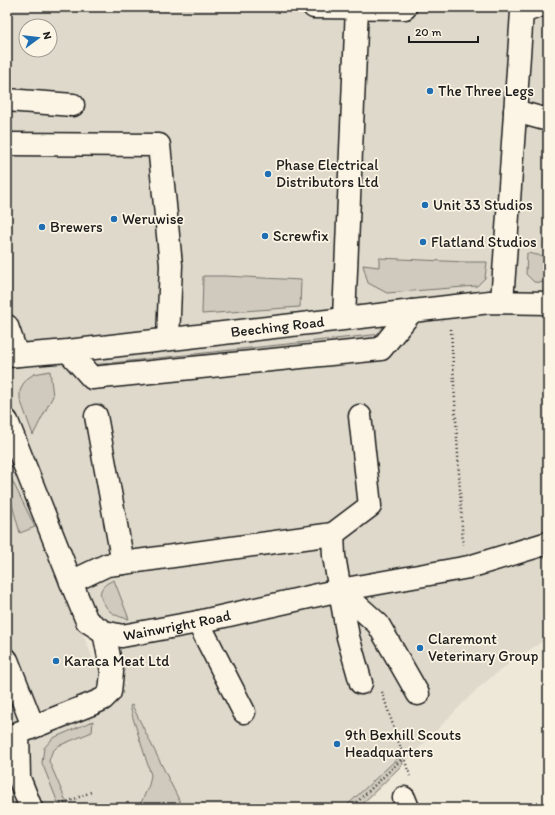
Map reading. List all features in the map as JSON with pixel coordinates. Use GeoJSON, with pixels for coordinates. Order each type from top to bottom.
{"type":"FeatureCollection","features":[{"type":"Feature","properties":{"kind":"street"},"geometry":{"type":"LineString","coordinates":[[314,7],[405,8]]}},
{"type":"Feature","properties":{"kind":"street"},"geometry":{"type":"LineString","coordinates":[[344,318],[357,7]]}},
{"type":"Feature","properties":{"kind":"street"},"geometry":{"type":"LineString","coordinates":[[502,302],[522,12],[537,7]]}},
{"type":"Feature","properties":{"kind":"street"},"geometry":{"type":"LineString","coordinates":[[542,7],[548,10]]}},
{"type":"Feature","properties":{"kind":"street"},"geometry":{"type":"LineString","coordinates":[[7,100],[73,105]]}},
{"type":"Feature","properties":{"kind":"street"},"geometry":{"type":"LineString","coordinates":[[515,111],[548,120]]}},
{"type":"Feature","properties":{"kind":"street"},"geometry":{"type":"LineString","coordinates":[[7,144],[159,145],[171,265],[168,339]]}},
{"type":"Feature","properties":{"kind":"street","name":"Beeching Road"},"geometry":{"type":"LineString","coordinates":[[12,356],[68,351],[490,302],[548,303]]}},
{"type":"Feature","properties":{"kind":"street"},"geometry":{"type":"LineString","coordinates":[[68,351],[92,378],[382,349],[412,311]]}},
{"type":"Feature","properties":{"kind":"street"},"geometry":{"type":"LineString","coordinates":[[7,326],[12,356]]}},
{"type":"Feature","properties":{"kind":"street"},"geometry":{"type":"LineString","coordinates":[[96,416],[123,563]]}},
{"type":"Feature","properties":{"kind":"street"},"geometry":{"type":"LineString","coordinates":[[71,582],[107,565],[333,534],[370,506],[360,416]]}},
{"type":"Feature","properties":{"kind":"street","name":"Wainwright Road"},"geometry":{"type":"LineString","coordinates":[[8,428],[87,621],[104,632],[122,636],[198,622],[340,590],[466,568],[548,543]]}},
{"type":"Feature","properties":{"kind":"street"},"geometry":{"type":"LineString","coordinates":[[333,534],[334,556],[348,637],[371,686]]}},
{"type":"Feature","properties":{"kind":"street"},"geometry":{"type":"LineString","coordinates":[[340,590],[378,624],[418,694]]}},
{"type":"Feature","properties":{"kind":"street"},"geometry":{"type":"LineString","coordinates":[[198,622],[244,712]]}},
{"type":"Feature","properties":{"kind":"street"},"geometry":{"type":"LineString","coordinates":[[31,808],[19,778],[18,733],[103,699],[110,692],[112,672],[104,632]]}},
{"type":"Feature","properties":{"kind":"street"},"geometry":{"type":"LineString","coordinates":[[7,660],[33,726]]}},
{"type":"Feature","properties":{"kind":"path"},"geometry":{"type":"LineString","coordinates":[[450,306],[466,568]]}},
{"type":"Feature","properties":{"kind":"path"},"geometry":{"type":"LineString","coordinates":[[371,686],[404,757],[412,784],[406,803]]}},
{"type":"Feature","properties":{"kind":"path"},"geometry":{"type":"LineString","coordinates":[[351,808],[404,757]]}},
{"type":"Feature","properties":{"kind":"path"},"geometry":{"type":"LineString","coordinates":[[58,806],[91,792]]}},
{"type":"Feature","properties":{"kind":"shaded area"},"geometry":{"type":"Polygon","coordinates":[[[7,7],[548,7],[548,638],[518,657],[477,689],[378,790],[360,806],[362,808],[7,808],[7,449],[98,671],[126,687],[11,406],[7,383],[7,7]]]}},
{"type":"Feature","properties":{"kind":"shaded area"},"geometry":{"type":"Polygon","coordinates":[[[527,253],[548,257],[548,283],[534,282],[526,274],[527,253]]]}},
{"type":"Feature","properties":{"kind":"shaded area"},"geometry":{"type":"Polygon","coordinates":[[[379,258],[487,262],[485,278],[477,286],[387,293],[368,283],[363,265],[379,267],[379,258]]]}},
{"type":"Feature","properties":{"kind":"shaded area"},"geometry":{"type":"Polygon","coordinates":[[[203,276],[301,280],[300,307],[202,314],[203,276]]]}},
{"type":"Feature","properties":{"kind":"shaded area"},"geometry":{"type":"Polygon","coordinates":[[[381,334],[374,340],[99,370],[92,365],[381,334]]]}},
{"type":"Feature","properties":{"kind":"shaded area"},"geometry":{"type":"Polygon","coordinates":[[[50,371],[53,396],[33,435],[20,399],[20,391],[23,384],[34,374],[50,371]]]}},
{"type":"Feature","properties":{"kind":"shaded area"},"geometry":{"type":"Polygon","coordinates":[[[7,470],[35,527],[20,533],[7,487],[7,470]]]}},
{"type":"Feature","properties":{"kind":"shaded area"},"geometry":{"type":"Polygon","coordinates":[[[114,580],[129,619],[120,617],[110,611],[102,601],[100,593],[101,590],[106,584],[114,580]]]}},
{"type":"Feature","properties":{"kind":"shaded area"},"geometry":{"type":"Polygon","coordinates":[[[132,705],[183,808],[140,808],[149,785],[151,775],[133,718],[130,706],[132,705]]]}},
{"type":"Feature","properties":{"kind":"shaded area"},"geometry":{"type":"Polygon","coordinates":[[[93,721],[92,732],[58,746],[52,752],[49,761],[69,808],[60,808],[42,763],[44,748],[53,738],[93,721]]]}},
{"type":"Feature","properties":{"kind":"shaded area"},"geometry":{"type":"Polygon","coordinates":[[[399,757],[403,764],[360,806],[362,808],[344,808],[399,757]]]}},
{"type":"Feature","properties":{"kind":"place","name":"The Three Legs"},"geometry":{"type":"Point","coordinates":[430,91]}},
{"type":"Feature","properties":{"kind":"place","name":"Phase Electrical Distributors Ltd"},"geometry":{"type":"Point","coordinates":[268,174]}},
{"type":"Feature","properties":{"kind":"place","name":"Unit 33 Studios"},"geometry":{"type":"Point","coordinates":[425,205]}},
{"type":"Feature","properties":{"kind":"place","name":"Weruwise"},"geometry":{"type":"Point","coordinates":[114,219]}},
{"type":"Feature","properties":{"kind":"place","name":"Brewers"},"geometry":{"type":"Point","coordinates":[42,227]}},
{"type":"Feature","properties":{"kind":"place","name":"Screwfix"},"geometry":{"type":"Point","coordinates":[265,236]}},
{"type":"Feature","properties":{"kind":"place","name":"Flatland Studios"},"geometry":{"type":"Point","coordinates":[423,242]}},
{"type":"Feature","properties":{"kind":"place","name":"Claremont Veterinary Group"},"geometry":{"type":"Point","coordinates":[420,648]}},
{"type":"Feature","properties":{"kind":"place","name":"Karaca Meat Ltd"},"geometry":{"type":"Point","coordinates":[56,661]}},
{"type":"Feature","properties":{"kind":"place","name":"9th Bexhill Scouts Headquarters"},"geometry":{"type":"Point","coordinates":[337,744]}}]}
